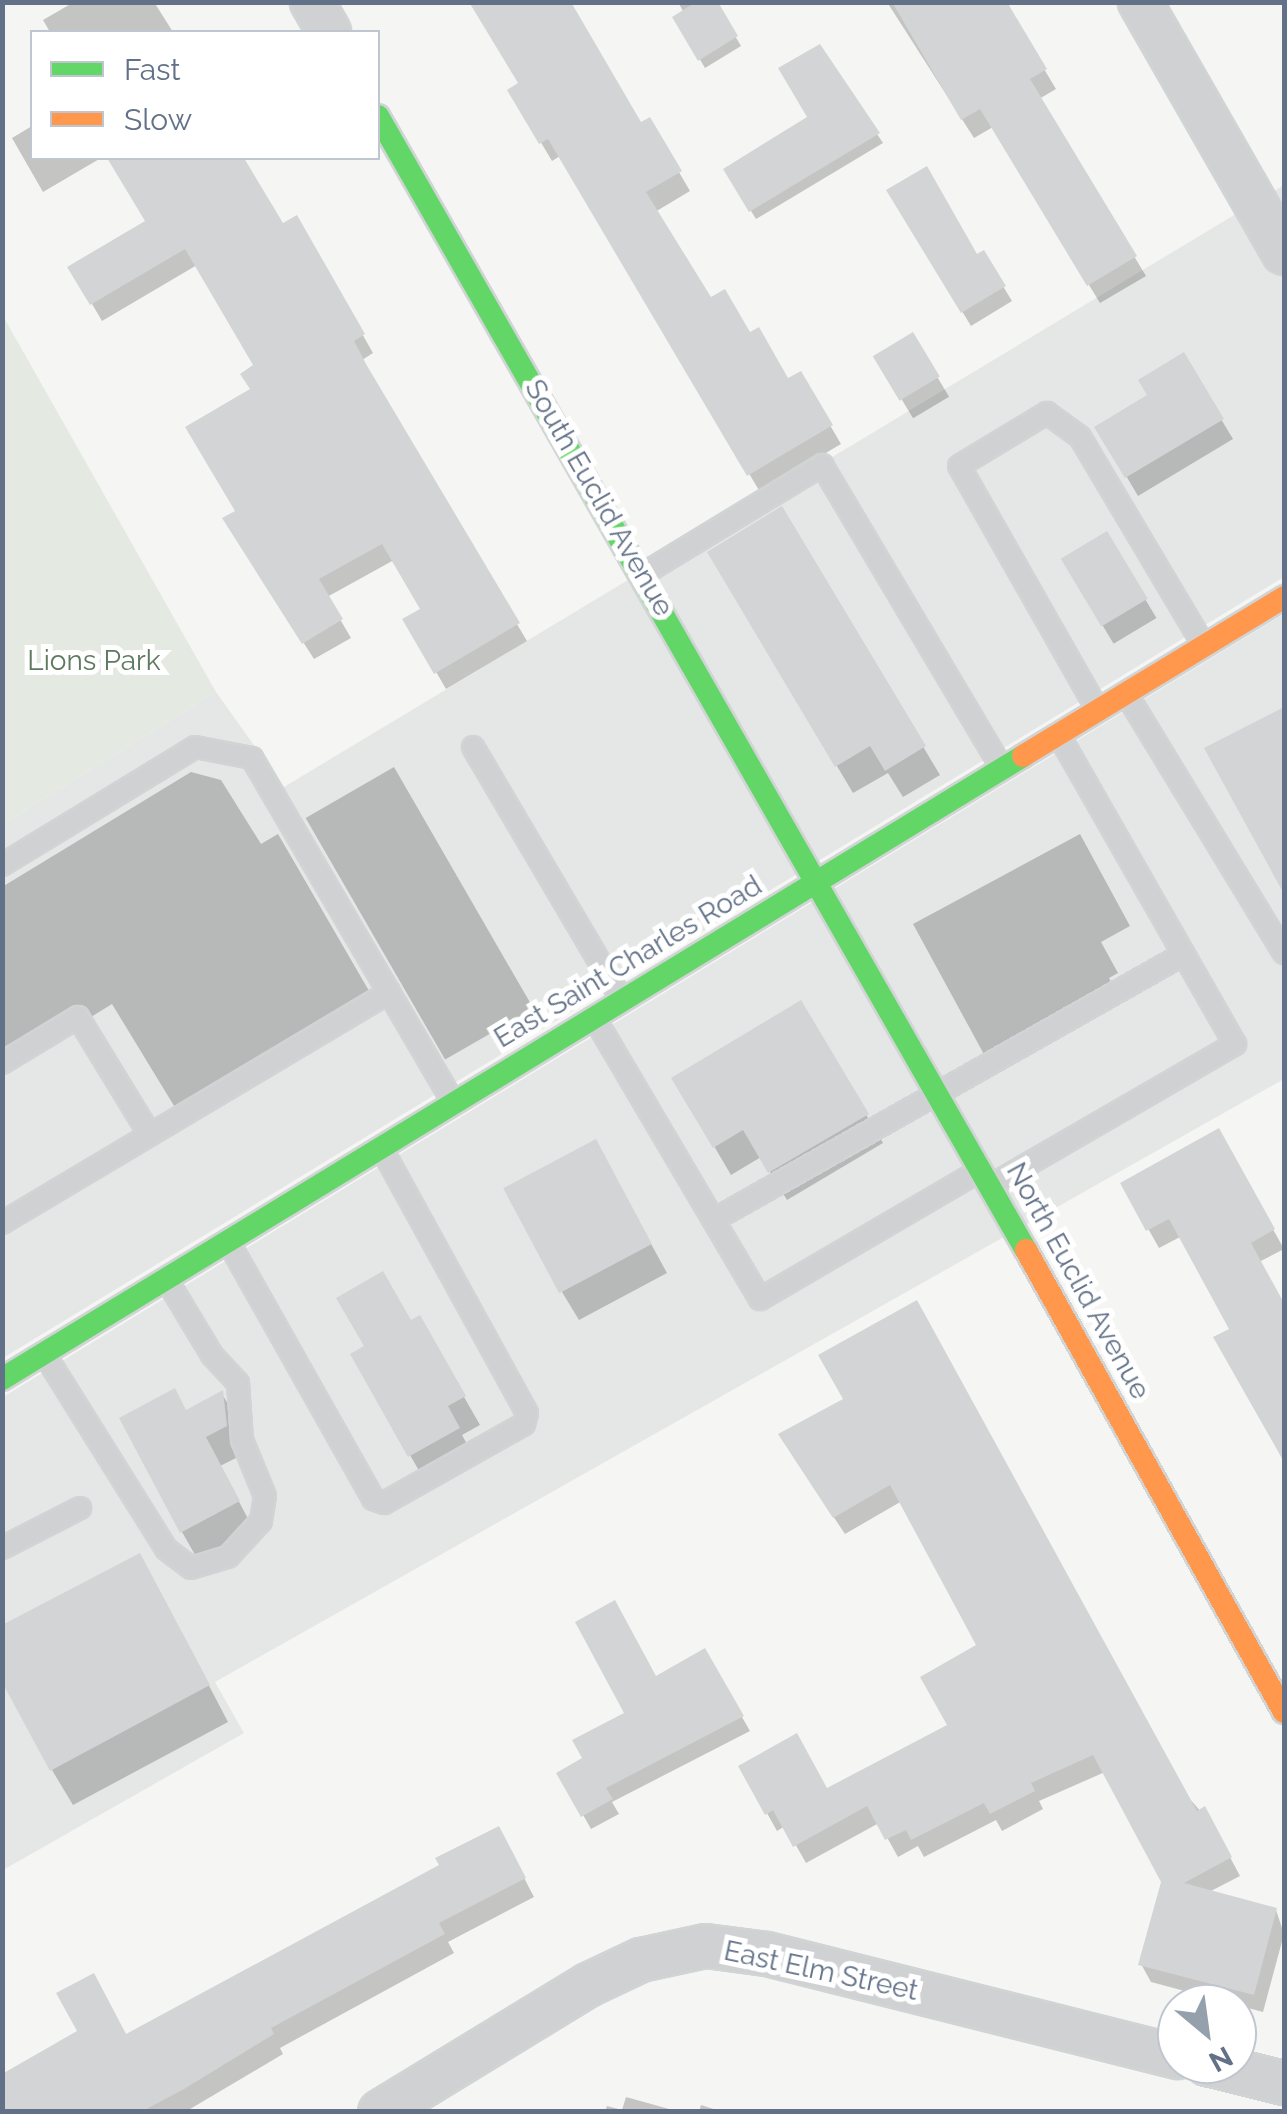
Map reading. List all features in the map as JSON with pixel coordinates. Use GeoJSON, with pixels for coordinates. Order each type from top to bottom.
{"type":"FeatureCollection","features":[{"type":"Feature","properties":{"kind":"street"},"geometry":{"type":"LineString","coordinates":[[312,2],[328,30]]}},
{"type":"Feature","properties":{"kind":"street"},"geometry":{"type":"LineString","coordinates":[[1140,2],[1284,253]]}},
{"type":"Feature","properties":{"kind":"street","name":"South Euclid Avenue"},"geometry":{"type":"LineString","coordinates":[[380,119],[819,880]]}},
{"type":"Feature","properties":{"kind":"street","name":"East Saint Charles Road"},"geometry":{"type":"LineString","coordinates":[[4,1374],[1284,597]]}},
{"type":"Feature","properties":{"kind":"street","name":"North Euclid Avenue"},"geometry":{"type":"LineString","coordinates":[[819,880],[1284,1712]]}},
{"type":"Feature","properties":{"kind":"street","name":"East Elm Street"},"geometry":{"type":"LineString","coordinates":[[380,2112],[588,1985],[641,1960],[706,1946],[767,1954],[1157,2051]]}},
{"type":"Feature","properties":{"kind":"street"},"geometry":{"type":"LineString","coordinates":[[1257,2077],[1284,2084]]}},
{"type":"Feature","properties":{"kind":"lane"},"geometry":{"type":"LineString","coordinates":[[1098,710],[959,466],[1047,413],[1080,437],[1204,646]]}},
{"type":"Feature","properties":{"kind":"lane"},"geometry":{"type":"LineString","coordinates":[[644,574],[822,465],[1002,768]]}},
{"type":"Feature","properties":{"kind":"lane"},"geometry":{"type":"LineString","coordinates":[[1126,693],[1283,954]]}},
{"type":"Feature","properties":{"kind":"lane"},"geometry":{"type":"LineString","coordinates":[[594,1018],[717,1218],[760,1298],[1235,1044],[1058,734]]}},
{"type":"Feature","properties":{"kind":"lane"},"geometry":{"type":"LineString","coordinates":[[473,746],[622,1000]]}},
{"type":"Feature","properties":{"kind":"lane"},"geometry":{"type":"LineString","coordinates":[[2,865],[196,747],[252,758],[454,1103]]}},
{"type":"Feature","properties":{"kind":"lane"},"geometry":{"type":"LineString","coordinates":[[717,1218],[936,1090],[1184,954]]}},
{"type":"Feature","properties":{"kind":"lane"},"geometry":{"type":"LineString","coordinates":[[2,1223],[389,992]]}},
{"type":"Feature","properties":{"kind":"lane"},"geometry":{"type":"LineString","coordinates":[[2,1063],[78,1018],[150,1135]]}},
{"type":"Feature","properties":{"kind":"lane"},"geometry":{"type":"LineString","coordinates":[[228,1241],[373,1499],[384,1503],[524,1424],[527,1413],[382,1147]]}},
{"type":"Feature","properties":{"kind":"lane"},"geometry":{"type":"LineString","coordinates":[[44,1353],[166,1549],[192,1568],[228,1556],[260,1521],[265,1496],[242,1440],[244,1402],[166,1279]]}},
{"type":"Feature","properties":{"kind":"lane"},"geometry":{"type":"LineString","coordinates":[[2,1548],[80,1508]]}},
{"type":"Feature","properties":{"kind":"shaded area"},"geometry":{"type":"Polygon","coordinates":[[[1284,185],[1284,577],[3,1358],[3,824],[216,692],[284,787],[1284,185]]]}},
{"type":"Feature","properties":{"kind":"shaded area"},"geometry":{"type":"Polygon","coordinates":[[[1284,614],[1284,1079],[215,1682],[244,1733],[3,1870],[3,1397],[1284,614]]]}},
{"type":"Feature","properties":{"kind":"green space","name":"Lions Park"},"geometry":{"type":"Polygon","coordinates":[[[3,316],[216,692],[2,824],[3,316]]]}},
{"type":"Feature","properties":{"kind":"building"},"geometry":{"type":"Polygon","coordinates":[[[469,2],[571,2],[641,122],[650,117],[682,171],[646,192],[711,297],[725,289],[750,332],[759,327],[788,378],[801,371],[833,425],[747,476],[548,139],[539,144],[507,90],[518,83],[469,2]]]}},
{"type":"Feature","properties":{"kind":"building"},"geometry":{"type":"Polygon","coordinates":[[[696,2],[718,2],[738,36],[698,61],[672,17],[696,2]]]}},
{"type":"Feature","properties":{"kind":"building"},"geometry":{"type":"Polygon","coordinates":[[[892,2],[1007,2],[1047,69],[1030,79],[1137,256],[1087,286],[980,109],[961,120],[892,2]]]}},
{"type":"Feature","properties":{"kind":"building"},"geometry":{"type":"Polygon","coordinates":[[[820,44],[880,133],[749,212],[723,169],[807,117],[778,68],[820,44]]]}},
{"type":"Feature","properties":{"kind":"building"},"geometry":{"type":"Polygon","coordinates":[[[108,160],[245,160],[283,223],[297,215],[365,334],[354,341],[366,364],[520,623],[434,674],[402,619],[420,609],[382,544],[319,579],[343,619],[302,644],[222,518],[235,511],[185,427],[250,389],[240,374],[253,365],[185,249],[90,305],[67,267],[145,221],[108,160]]]}},
{"type":"Feature","properties":{"kind":"building"},"geometry":{"type":"Polygon","coordinates":[[[927,166],[977,254],[984,250],[1006,286],[961,313],[886,190],[927,166]]]}},
{"type":"Feature","properties":{"kind":"building"},"geometry":{"type":"Polygon","coordinates":[[[913,332],[940,377],[899,401],[873,356],[913,332]]]}},
{"type":"Feature","properties":{"kind":"building"},"geometry":{"type":"Polygon","coordinates":[[[1184,352],[1224,419],[1125,478],[1094,427],[1147,395],[1138,380],[1184,352]]]}},
{"type":"Feature","properties":{"kind":"building"},"geometry":{"type":"Polygon","coordinates":[[[782,506],[926,746],[885,771],[870,746],[835,767],[707,552],[782,506]]]}},
{"type":"Feature","properties":{"kind":"building"},"geometry":{"type":"Polygon","coordinates":[[[1107,531],[1148,599],[1101,627],[1061,559],[1107,531]]]}},
{"type":"Feature","properties":{"kind":"building"},"geometry":{"type":"Polygon","coordinates":[[[1284,707],[1284,894],[1204,748],[1284,707]]]}},
{"type":"Feature","properties":{"kind":"building"},"geometry":{"type":"Polygon","coordinates":[[[801,1000],[869,1114],[768,1173],[743,1130],[713,1148],[671,1078],[801,1000]]]}},
{"type":"Feature","properties":{"kind":"building"},"geometry":{"type":"Polygon","coordinates":[[[1219,1128],[1275,1229],[1251,1243],[1284,1303],[1284,1462],[1213,1337],[1229,1329],[1169,1219],[1146,1231],[1120,1183],[1219,1128]]]}},
{"type":"Feature","properties":{"kind":"building"},"geometry":{"type":"Polygon","coordinates":[[[596,1139],[652,1244],[559,1293],[503,1188],[596,1139]]]}},
{"type":"Feature","properties":{"kind":"building"},"geometry":{"type":"Polygon","coordinates":[[[383,1271],[411,1320],[420,1315],[466,1396],[448,1406],[460,1428],[408,1457],[350,1354],[364,1346],[336,1298],[383,1271]]]}},
{"type":"Feature","properties":{"kind":"building"},"geometry":{"type":"Polygon","coordinates":[[[917,1300],[1197,1811],[1205,1806],[1232,1857],[1184,1883],[1277,1908],[1257,1984],[1211,1984],[1138,1965],[1161,1882],[1093,1755],[1031,1783],[1035,1791],[990,1814],[984,1803],[911,1840],[906,1830],[885,1840],[867,1806],[793,1847],[773,1810],[765,1815],[738,1766],[797,1733],[827,1788],[947,1725],[920,1677],[976,1645],[890,1485],[833,1518],[778,1434],[843,1399],[818,1355],[917,1300]]]}},
{"type":"Feature","properties":{"kind":"building"},"geometry":{"type":"Polygon","coordinates":[[[175,1388],[186,1410],[223,1390],[227,1426],[206,1437],[240,1501],[180,1533],[119,1418],[175,1388]]]}},
{"type":"Feature","properties":{"kind":"building"},"geometry":{"type":"Polygon","coordinates":[[[140,1553],[210,1685],[50,1771],[2,1682],[2,1625],[140,1553]]]}},
{"type":"Feature","properties":{"kind":"building"},"geometry":{"type":"Polygon","coordinates":[[[615,1600],[656,1676],[705,1648],[744,1716],[606,1788],[613,1799],[581,1817],[556,1773],[582,1758],[572,1740],[624,1713],[575,1622],[615,1600]]]}},
{"type":"Feature","properties":{"kind":"building"},"geometry":{"type":"Polygon","coordinates":[[[499,1826],[526,1878],[439,1923],[445,1934],[271,2028],[274,2034],[184,2089],[141,2112],[2,2112],[2,2074],[77,2031],[56,1993],[94,1973],[126,2034],[439,1865],[435,1858],[499,1826]]]}},
{"type":"Feature","properties":{"kind":"traffic: fast"},"geometry":{"type":"LineString","coordinates":[[380,120],[1026,1250]]}},
{"type":"Feature","properties":{"kind":"traffic: fast"},"geometry":{"type":"LineString","coordinates":[[2,1379],[1023,756]]}},
{"type":"Feature","properties":{"kind":"traffic: slow"},"geometry":{"type":"LineString","coordinates":[[1023,756],[1284,597]]}},
{"type":"Feature","properties":{"kind":"traffic: slow"},"geometry":{"type":"LineString","coordinates":[[1026,1250],[1284,1712]]}}]}
